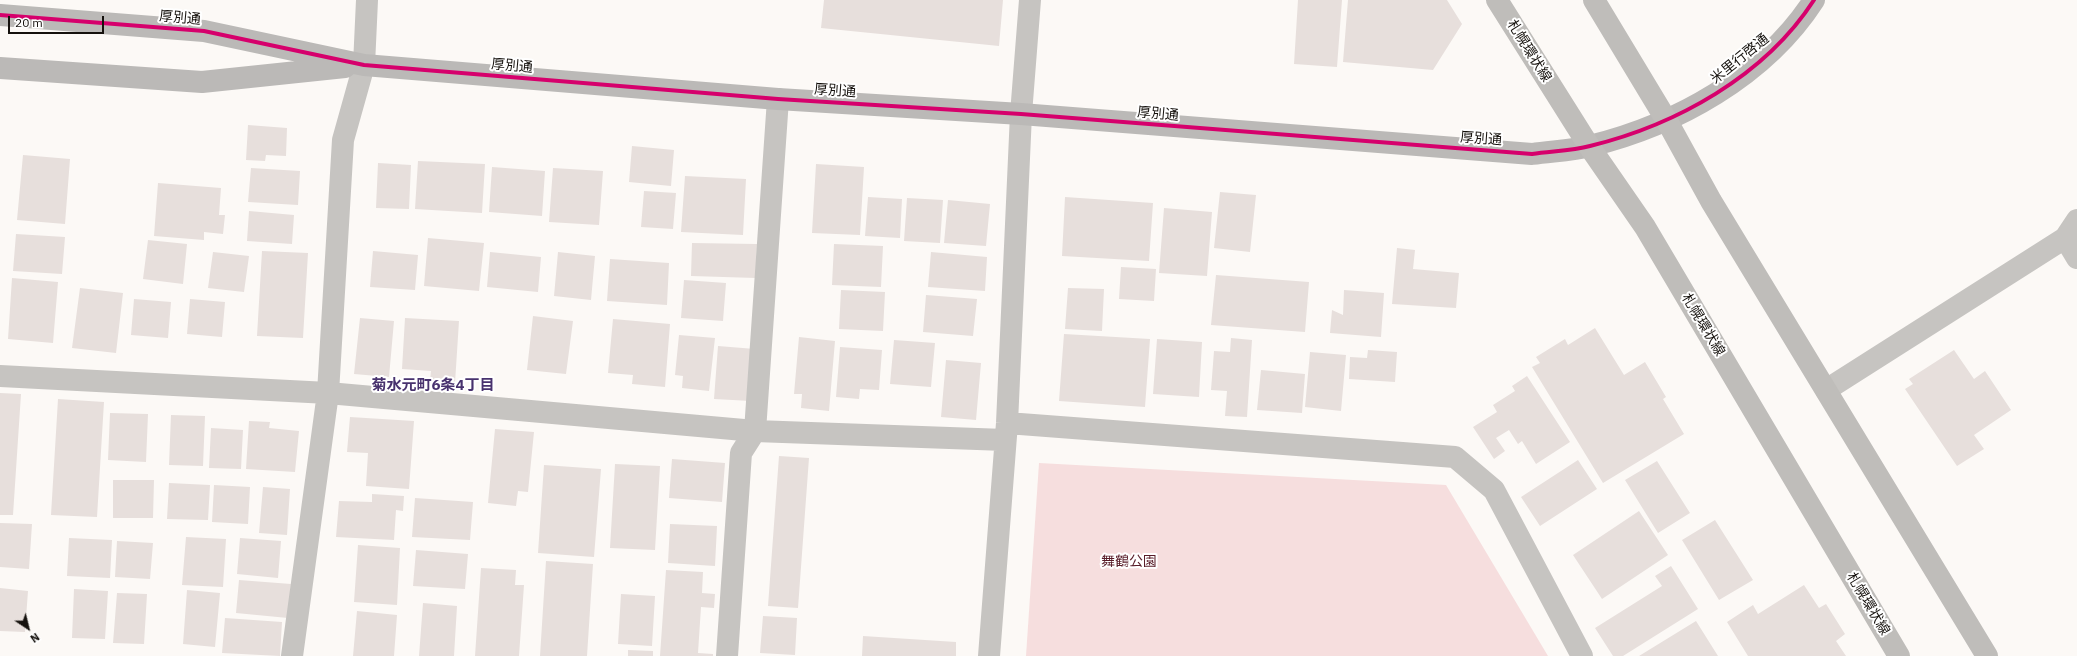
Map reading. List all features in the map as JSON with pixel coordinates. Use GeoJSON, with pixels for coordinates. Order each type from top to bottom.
{"type":"FeatureCollection","features":[{"type":"Feature","properties":{"kind":"main road","name":"札幌環状線"},"geometry":{"type":"LineString","coordinates":[[1497,0],[1589,146],[1645,227],[1899,656]]}},
{"type":"Feature","properties":{"kind":"main road"},"geometry":{"type":"LineString","coordinates":[[1594,0],[1667,120],[1711,201],[1987,656]]}},
{"type":"Feature","properties":{"kind":"street"},"geometry":{"type":"LineString","coordinates":[[292,656],[328,393],[343,140],[364,65],[367,0]]}},
{"type":"Feature","properties":{"kind":"street"},"geometry":{"type":"LineString","coordinates":[[989,656],[1006,431],[1021,114],[1030,0]]}},
{"type":"Feature","properties":{"kind":"street","name":"米里行啓通"},"geometry":{"type":"LineString","coordinates":[[1667,120],[1707,99],[1740,77],[1775,47],[1803,18],[1814,0]]}},
{"type":"Feature","properties":{"kind":"street","name":"厚別通"},"geometry":{"type":"LineString","coordinates":[[0,15],[204,31],[364,65],[778,99],[1021,114],[1497,152],[1532,154],[1589,146],[1667,120]]}},
{"type":"Feature","properties":{"kind":"street","name":"厚別通"},"geometry":{"type":"LineString","coordinates":[[0,68],[202,82],[364,65]]}},
{"type":"Feature","properties":{"kind":"street"},"geometry":{"type":"LineString","coordinates":[[727,656],[742,453],[755,431],[778,99]]}},
{"type":"Feature","properties":{"kind":"street"},"geometry":{"type":"LineString","coordinates":[[1826,390],[2065,238],[2077,220]]}},
{"type":"Feature","properties":{"kind":"street"},"geometry":{"type":"LineString","coordinates":[[2065,238],[2077,258]]}},
{"type":"Feature","properties":{"kind":"street"},"geometry":{"type":"LineString","coordinates":[[0,376],[328,393],[755,431],[1006,431],[1455,457],[1494,490],[1582,656]]}},
{"type":"Feature","properties":{"kind":"green space","name":"舞鶴公園"},"geometry":{"type":"Polygon","coordinates":[[[1039,463],[1446,485],[1548,656],[1026,656],[1039,463]]]}},
{"type":"Feature","properties":{"kind":"building"},"geometry":{"type":"Polygon","coordinates":[[[824,0],[1003,0],[999,46],[821,28],[824,0]]]}},
{"type":"Feature","properties":{"kind":"building"},"geometry":{"type":"Polygon","coordinates":[[[1298,0],[1342,0],[1337,67],[1294,64],[1298,0]]]}},
{"type":"Feature","properties":{"kind":"building"},"geometry":{"type":"Polygon","coordinates":[[[1348,0],[1447,0],[1462,24],[1433,70],[1343,62],[1348,0]]]}},
{"type":"Feature","properties":{"kind":"building"},"geometry":{"type":"Polygon","coordinates":[[[248,125],[287,128],[286,156],[266,155],[265,161],[246,160],[248,125]]]}},
{"type":"Feature","properties":{"kind":"building"},"geometry":{"type":"Polygon","coordinates":[[[632,146],[674,150],[671,186],[629,182],[632,146]]]}},
{"type":"Feature","properties":{"kind":"building"},"geometry":{"type":"Polygon","coordinates":[[[23,155],[70,159],[65,224],[17,220],[23,155]]]}},
{"type":"Feature","properties":{"kind":"building"},"geometry":{"type":"Polygon","coordinates":[[[418,161],[485,164],[482,213],[415,209],[418,161]]]}},
{"type":"Feature","properties":{"kind":"building"},"geometry":{"type":"Polygon","coordinates":[[[378,163],[411,165],[409,209],[376,208],[378,163]]]}},
{"type":"Feature","properties":{"kind":"building"},"geometry":{"type":"Polygon","coordinates":[[[816,164],[864,167],[860,235],[812,233],[816,164]]]}},
{"type":"Feature","properties":{"kind":"building"},"geometry":{"type":"Polygon","coordinates":[[[492,167],[545,171],[542,216],[489,212],[492,167]]]}},
{"type":"Feature","properties":{"kind":"building"},"geometry":{"type":"Polygon","coordinates":[[[251,168],[300,171],[298,205],[248,202],[251,168]]]}},
{"type":"Feature","properties":{"kind":"building"},"geometry":{"type":"Polygon","coordinates":[[[553,168],[603,171],[599,225],[549,222],[553,168]]]}},
{"type":"Feature","properties":{"kind":"building"},"geometry":{"type":"Polygon","coordinates":[[[685,176],[746,179],[743,235],[681,232],[685,176]]]}},
{"type":"Feature","properties":{"kind":"building"},"geometry":{"type":"Polygon","coordinates":[[[158,183],[221,188],[219,215],[225,215],[223,234],[204,232],[204,240],[154,236],[158,183]]]}},
{"type":"Feature","properties":{"kind":"building"},"geometry":{"type":"Polygon","coordinates":[[[644,191],[676,193],[673,229],[641,227],[644,191]]]}},
{"type":"Feature","properties":{"kind":"building"},"geometry":{"type":"Polygon","coordinates":[[[1220,192],[1256,195],[1250,252],[1214,248],[1220,192]]]}},
{"type":"Feature","properties":{"kind":"building"},"geometry":{"type":"Polygon","coordinates":[[[868,197],[902,199],[900,238],[865,236],[868,197]]]}},
{"type":"Feature","properties":{"kind":"building"},"geometry":{"type":"Polygon","coordinates":[[[1065,197],[1153,203],[1149,261],[1062,256],[1065,197]]]}},
{"type":"Feature","properties":{"kind":"building"},"geometry":{"type":"Polygon","coordinates":[[[907,198],[943,200],[940,243],[904,241],[907,198]]]}},
{"type":"Feature","properties":{"kind":"building"},"geometry":{"type":"Polygon","coordinates":[[[948,200],[990,204],[986,246],[944,243],[948,200]]]}},
{"type":"Feature","properties":{"kind":"building"},"geometry":{"type":"Polygon","coordinates":[[[1164,208],[1212,212],[1207,276],[1159,273],[1164,208]]]}},
{"type":"Feature","properties":{"kind":"building"},"geometry":{"type":"Polygon","coordinates":[[[249,211],[294,215],[292,244],[247,241],[249,211]]]}},
{"type":"Feature","properties":{"kind":"building"},"geometry":{"type":"Polygon","coordinates":[[[16,234],[65,237],[62,274],[13,271],[16,234]]]}},
{"type":"Feature","properties":{"kind":"building"},"geometry":{"type":"Polygon","coordinates":[[[428,238],[484,243],[479,291],[424,286],[428,238]]]}},
{"type":"Feature","properties":{"kind":"building"},"geometry":{"type":"Polygon","coordinates":[[[148,240],[187,244],[183,284],[143,279],[148,240]]]}},
{"type":"Feature","properties":{"kind":"building"},"geometry":{"type":"Polygon","coordinates":[[[692,243],[757,244],[756,278],[691,276],[692,243]]]}},
{"type":"Feature","properties":{"kind":"building"},"geometry":{"type":"Polygon","coordinates":[[[834,244],[883,246],[881,287],[832,285],[834,244]]]}},
{"type":"Feature","properties":{"kind":"building"},"geometry":{"type":"Polygon","coordinates":[[[1397,248],[1415,250],[1413,269],[1459,273],[1456,308],[1392,304],[1397,248]]]}},
{"type":"Feature","properties":{"kind":"building"},"geometry":{"type":"Polygon","coordinates":[[[262,251],[308,253],[303,338],[257,336],[262,251]]]}},
{"type":"Feature","properties":{"kind":"building"},"geometry":{"type":"Polygon","coordinates":[[[373,251],[418,255],[415,290],[370,287],[373,251]]]}},
{"type":"Feature","properties":{"kind":"building"},"geometry":{"type":"Polygon","coordinates":[[[213,252],[249,256],[244,292],[208,288],[213,252]]]}},
{"type":"Feature","properties":{"kind":"building"},"geometry":{"type":"Polygon","coordinates":[[[490,252],[541,257],[538,292],[487,287],[490,252]]]}},
{"type":"Feature","properties":{"kind":"building"},"geometry":{"type":"Polygon","coordinates":[[[558,252],[595,256],[591,300],[554,296],[558,252]]]}},
{"type":"Feature","properties":{"kind":"building"},"geometry":{"type":"Polygon","coordinates":[[[931,252],[987,257],[985,291],[928,287],[931,252]]]}},
{"type":"Feature","properties":{"kind":"building"},"geometry":{"type":"Polygon","coordinates":[[[610,259],[669,263],[667,305],[607,301],[610,259]]]}},
{"type":"Feature","properties":{"kind":"building"},"geometry":{"type":"Polygon","coordinates":[[[1121,267],[1156,269],[1154,301],[1119,299],[1121,267]]]}},
{"type":"Feature","properties":{"kind":"building"},"geometry":{"type":"Polygon","coordinates":[[[1216,275],[1309,282],[1305,332],[1211,325],[1216,275]]]}},
{"type":"Feature","properties":{"kind":"building"},"geometry":{"type":"Polygon","coordinates":[[[12,278],[58,282],[53,343],[8,339],[12,278]]]}},
{"type":"Feature","properties":{"kind":"building"},"geometry":{"type":"Polygon","coordinates":[[[684,280],[726,283],[723,321],[681,318],[684,280]]]}},
{"type":"Feature","properties":{"kind":"building"},"geometry":{"type":"Polygon","coordinates":[[[80,288],[123,293],[116,353],[72,348],[80,288]]]}},
{"type":"Feature","properties":{"kind":"building"},"geometry":{"type":"Polygon","coordinates":[[[1068,288],[1104,289],[1102,331],[1065,329],[1068,288]]]}},
{"type":"Feature","properties":{"kind":"building"},"geometry":{"type":"Polygon","coordinates":[[[841,290],[885,292],[883,331],[839,329],[841,290]]]}},
{"type":"Feature","properties":{"kind":"building"},"geometry":{"type":"Polygon","coordinates":[[[1344,290],[1384,293],[1381,337],[1330,333],[1332,310],[1343,315],[1344,290]]]}},
{"type":"Feature","properties":{"kind":"building"},"geometry":{"type":"Polygon","coordinates":[[[926,295],[977,299],[973,336],[923,332],[926,295]]]}},
{"type":"Feature","properties":{"kind":"building"},"geometry":{"type":"Polygon","coordinates":[[[134,299],[171,302],[168,338],[131,335],[134,299]]]}},
{"type":"Feature","properties":{"kind":"building"},"geometry":{"type":"Polygon","coordinates":[[[190,299],[225,302],[222,337],[187,334],[190,299]]]}},
{"type":"Feature","properties":{"kind":"building"},"geometry":{"type":"Polygon","coordinates":[[[533,316],[573,321],[566,374],[527,370],[533,316]]]}},
{"type":"Feature","properties":{"kind":"building"},"geometry":{"type":"Polygon","coordinates":[[[360,318],[394,321],[389,377],[354,374],[360,318]]]}},
{"type":"Feature","properties":{"kind":"building"},"geometry":{"type":"Polygon","coordinates":[[[405,318],[459,321],[455,383],[430,381],[431,371],[402,369],[405,318]]]}},
{"type":"Feature","properties":{"kind":"building"},"geometry":{"type":"Polygon","coordinates":[[[613,319],[670,324],[665,387],[632,384],[633,375],[608,373],[613,319]]]}},
{"type":"Feature","properties":{"kind":"building"},"geometry":{"type":"Polygon","coordinates":[[[1595,328],[1624,375],[1645,362],[1666,397],[1663,399],[1684,434],[1603,483],[1532,367],[1540,363],[1536,357],[1565,339],[1568,345],[1595,328]]]}},
{"type":"Feature","properties":{"kind":"building"},"geometry":{"type":"Polygon","coordinates":[[[1064,334],[1150,339],[1145,407],[1059,401],[1064,334]]]}},
{"type":"Feature","properties":{"kind":"building"},"geometry":{"type":"Polygon","coordinates":[[[679,335],[715,338],[709,391],[682,388],[683,376],[675,375],[679,335]]]}},
{"type":"Feature","properties":{"kind":"building"},"geometry":{"type":"Polygon","coordinates":[[[799,337],[835,341],[829,411],[801,408],[802,394],[794,394],[799,337]]]}},
{"type":"Feature","properties":{"kind":"building"},"geometry":{"type":"Polygon","coordinates":[[[1231,338],[1252,340],[1247,417],[1225,416],[1227,391],[1211,390],[1214,351],[1230,352],[1231,338]]]}},
{"type":"Feature","properties":{"kind":"building"},"geometry":{"type":"Polygon","coordinates":[[[1157,339],[1202,342],[1199,397],[1153,394],[1157,339]]]}},
{"type":"Feature","properties":{"kind":"building"},"geometry":{"type":"Polygon","coordinates":[[[894,340],[935,343],[931,387],[890,384],[894,340]]]}},
{"type":"Feature","properties":{"kind":"building"},"geometry":{"type":"Polygon","coordinates":[[[718,346],[755,349],[751,401],[714,399],[718,346]]]}},
{"type":"Feature","properties":{"kind":"building"},"geometry":{"type":"Polygon","coordinates":[[[840,347],[882,350],[879,390],[860,389],[859,399],[836,397],[840,347]]]}},
{"type":"Feature","properties":{"kind":"building"},"geometry":{"type":"Polygon","coordinates":[[[1368,350],[1397,352],[1395,382],[1349,379],[1350,357],[1367,358],[1368,350]]]}},
{"type":"Feature","properties":{"kind":"building"},"geometry":{"type":"Polygon","coordinates":[[[1954,350],[1974,379],[1985,371],[2011,410],[1974,435],[1984,449],[1957,466],[1905,389],[1913,384],[1909,379],[1954,350]]]}},
{"type":"Feature","properties":{"kind":"building"},"geometry":{"type":"Polygon","coordinates":[[[1310,352],[1346,355],[1341,411],[1305,407],[1310,352]]]}},
{"type":"Feature","properties":{"kind":"building"},"geometry":{"type":"Polygon","coordinates":[[[946,360],[981,363],[976,420],[941,417],[946,360]]]}},
{"type":"Feature","properties":{"kind":"building"},"geometry":{"type":"Polygon","coordinates":[[[1261,370],[1305,374],[1302,413],[1257,410],[1261,370]]]}},
{"type":"Feature","properties":{"kind":"building"},"geometry":{"type":"Polygon","coordinates":[[[1527,376],[1570,442],[1536,464],[1522,441],[1518,444],[1509,430],[1496,438],[1505,451],[1494,459],[1473,427],[1497,412],[1493,405],[1515,391],[1512,386],[1527,376]]]}},
{"type":"Feature","properties":{"kind":"building"},"geometry":{"type":"Polygon","coordinates":[[[0,393],[21,394],[13,515],[0,515],[0,393]]]}},
{"type":"Feature","properties":{"kind":"building"},"geometry":{"type":"Polygon","coordinates":[[[58,399],[104,402],[97,517],[51,515],[58,399]]]}},
{"type":"Feature","properties":{"kind":"building"},"geometry":{"type":"Polygon","coordinates":[[[110,413],[148,414],[146,462],[108,460],[110,413]]]}},
{"type":"Feature","properties":{"kind":"building"},"geometry":{"type":"Polygon","coordinates":[[[171,415],[205,416],[203,466],[169,465],[171,415]]]}},
{"type":"Feature","properties":{"kind":"building"},"geometry":{"type":"Polygon","coordinates":[[[350,417],[414,421],[409,489],[366,486],[368,453],[347,452],[350,417]]]}},
{"type":"Feature","properties":{"kind":"building"},"geometry":{"type":"Polygon","coordinates":[[[249,421],[270,422],[269,428],[299,431],[295,472],[246,469],[249,421]]]}},
{"type":"Feature","properties":{"kind":"building"},"geometry":{"type":"Polygon","coordinates":[[[211,428],[243,430],[241,469],[209,468],[211,428]]]}},
{"type":"Feature","properties":{"kind":"building"},"geometry":{"type":"Polygon","coordinates":[[[495,429],[534,432],[528,492],[518,491],[516,506],[488,503],[495,429]]]}},
{"type":"Feature","properties":{"kind":"building"},"geometry":{"type":"Polygon","coordinates":[[[779,456],[809,458],[798,608],[768,606],[779,456]]]}},
{"type":"Feature","properties":{"kind":"building"},"geometry":{"type":"Polygon","coordinates":[[[672,459],[725,463],[722,502],[669,498],[672,459]]]}},
{"type":"Feature","properties":{"kind":"building"},"geometry":{"type":"Polygon","coordinates":[[[1578,460],[1597,489],[1540,526],[1521,497],[1578,460]]]}},
{"type":"Feature","properties":{"kind":"building"},"geometry":{"type":"Polygon","coordinates":[[[1657,461],[1690,513],[1658,533],[1625,480],[1657,461]]]}},
{"type":"Feature","properties":{"kind":"building"},"geometry":{"type":"Polygon","coordinates":[[[615,464],[660,466],[655,550],[610,548],[615,464]]]}},
{"type":"Feature","properties":{"kind":"building"},"geometry":{"type":"Polygon","coordinates":[[[544,465],[601,469],[594,557],[538,553],[544,465]]]}},
{"type":"Feature","properties":{"kind":"building"},"geometry":{"type":"Polygon","coordinates":[[[113,480],[154,480],[153,518],[113,518],[113,480]]]}},
{"type":"Feature","properties":{"kind":"building"},"geometry":{"type":"Polygon","coordinates":[[[169,483],[210,485],[208,520],[167,519],[169,483]]]}},
{"type":"Feature","properties":{"kind":"building"},"geometry":{"type":"Polygon","coordinates":[[[214,485],[250,487],[248,524],[212,522],[214,485]]]}},
{"type":"Feature","properties":{"kind":"building"},"geometry":{"type":"Polygon","coordinates":[[[263,487],[290,489],[287,535],[259,533],[263,487]]]}},
{"type":"Feature","properties":{"kind":"building"},"geometry":{"type":"Polygon","coordinates":[[[372,494],[404,496],[403,511],[396,510],[394,540],[336,537],[339,501],[372,502],[372,494]]]}},
{"type":"Feature","properties":{"kind":"building"},"geometry":{"type":"Polygon","coordinates":[[[415,498],[473,502],[470,540],[412,537],[415,498]]]}},
{"type":"Feature","properties":{"kind":"building"},"geometry":{"type":"Polygon","coordinates":[[[1639,511],[1668,555],[1602,599],[1573,555],[1639,511]]]}},
{"type":"Feature","properties":{"kind":"building"},"geometry":{"type":"Polygon","coordinates":[[[1715,520],[1753,580],[1719,600],[1682,540],[1715,520]]]}},
{"type":"Feature","properties":{"kind":"building"},"geometry":{"type":"Polygon","coordinates":[[[0,523],[32,524],[29,569],[0,567],[0,523]]]}},
{"type":"Feature","properties":{"kind":"building"},"geometry":{"type":"Polygon","coordinates":[[[670,524],[717,526],[715,566],[668,563],[670,524]]]}},
{"type":"Feature","properties":{"kind":"building"},"geometry":{"type":"Polygon","coordinates":[[[186,537],[226,539],[223,587],[182,585],[186,537]]]}},
{"type":"Feature","properties":{"kind":"building"},"geometry":{"type":"Polygon","coordinates":[[[69,538],[112,540],[110,578],[67,576],[69,538]]]}},
{"type":"Feature","properties":{"kind":"building"},"geometry":{"type":"Polygon","coordinates":[[[240,538],[281,541],[278,578],[237,574],[240,538]]]}},
{"type":"Feature","properties":{"kind":"building"},"geometry":{"type":"Polygon","coordinates":[[[117,541],[153,543],[150,579],[115,577],[117,541]]]}},
{"type":"Feature","properties":{"kind":"building"},"geometry":{"type":"Polygon","coordinates":[[[358,545],[400,548],[397,605],[354,602],[358,545]]]}},
{"type":"Feature","properties":{"kind":"building"},"geometry":{"type":"Polygon","coordinates":[[[416,550],[468,554],[465,589],[413,586],[416,550]]]}},
{"type":"Feature","properties":{"kind":"building"},"geometry":{"type":"Polygon","coordinates":[[[546,561],[593,564],[587,656],[540,656],[546,561]]]}},
{"type":"Feature","properties":{"kind":"building"},"geometry":{"type":"Polygon","coordinates":[[[1671,566],[1698,609],[1623,656],[1613,656],[1595,628],[1662,586],[1655,576],[1671,566]]]}},
{"type":"Feature","properties":{"kind":"building"},"geometry":{"type":"Polygon","coordinates":[[[481,568],[516,570],[515,585],[524,585],[519,656],[475,656],[481,568]]]}},
{"type":"Feature","properties":{"kind":"building"},"geometry":{"type":"Polygon","coordinates":[[[666,570],[703,572],[702,593],[715,594],[714,608],[701,607],[698,653],[713,654],[713,656],[660,656],[666,570]]]}},
{"type":"Feature","properties":{"kind":"building"},"geometry":{"type":"Polygon","coordinates":[[[239,580],[291,584],[288,618],[236,613],[239,580]]]}},
{"type":"Feature","properties":{"kind":"building"},"geometry":{"type":"Polygon","coordinates":[[[1804,585],[1819,608],[1826,604],[1845,634],[1836,641],[1846,656],[1748,656],[1727,622],[1753,605],[1758,614],[1804,585]]]}},
{"type":"Feature","properties":{"kind":"building"},"geometry":{"type":"Polygon","coordinates":[[[0,588],[28,591],[25,632],[0,631],[0,588]]]}},
{"type":"Feature","properties":{"kind":"building"},"geometry":{"type":"Polygon","coordinates":[[[74,589],[108,591],[105,639],[72,638],[74,589]]]}},
{"type":"Feature","properties":{"kind":"building"},"geometry":{"type":"Polygon","coordinates":[[[187,590],[220,593],[215,647],[183,644],[187,590]]]}},
{"type":"Feature","properties":{"kind":"building"},"geometry":{"type":"Polygon","coordinates":[[[117,593],[147,594],[144,644],[113,643],[117,593]]]}},
{"type":"Feature","properties":{"kind":"building"},"geometry":{"type":"Polygon","coordinates":[[[621,594],[655,596],[652,646],[618,644],[621,594]]]}},
{"type":"Feature","properties":{"kind":"building"},"geometry":{"type":"Polygon","coordinates":[[[423,603],[457,606],[454,656],[419,656],[423,603]]]}},
{"type":"Feature","properties":{"kind":"building"},"geometry":{"type":"Polygon","coordinates":[[[357,611],[397,615],[394,656],[353,656],[357,611]]]}},
{"type":"Feature","properties":{"kind":"building"},"geometry":{"type":"Polygon","coordinates":[[[763,616],[797,618],[795,655],[760,653],[763,616]]]}},
{"type":"Feature","properties":{"kind":"building"},"geometry":{"type":"Polygon","coordinates":[[[225,618],[282,622],[280,656],[222,653],[225,618]]]}},
{"type":"Feature","properties":{"kind":"building"},"geometry":{"type":"Polygon","coordinates":[[[1696,621],[1718,656],[1639,656],[1696,621]]]}},
{"type":"Feature","properties":{"kind":"building"},"geometry":{"type":"Polygon","coordinates":[[[863,636],[956,642],[956,656],[862,656],[863,636]]]}},
{"type":"Feature","properties":{"kind":"building"},"geometry":{"type":"Polygon","coordinates":[[[628,650],[653,651],[653,656],[628,656],[628,650]]]}},
{"type":"Feature","properties":{"kind":"cycle path"},"geometry":{"type":"LineString","coordinates":[[0,15],[204,31],[364,65],[778,99],[1021,114],[1532,154],[1590,146],[1622,137],[1686,111],[1716,94],[1744,74],[1770,52],[1794,27],[1814,0]]}},
{"type":"Feature","properties":{"kind":"district","name":"菊水元町6条4丁目"},"geometry":{"type":"Point","coordinates":[433,386]}}]}
